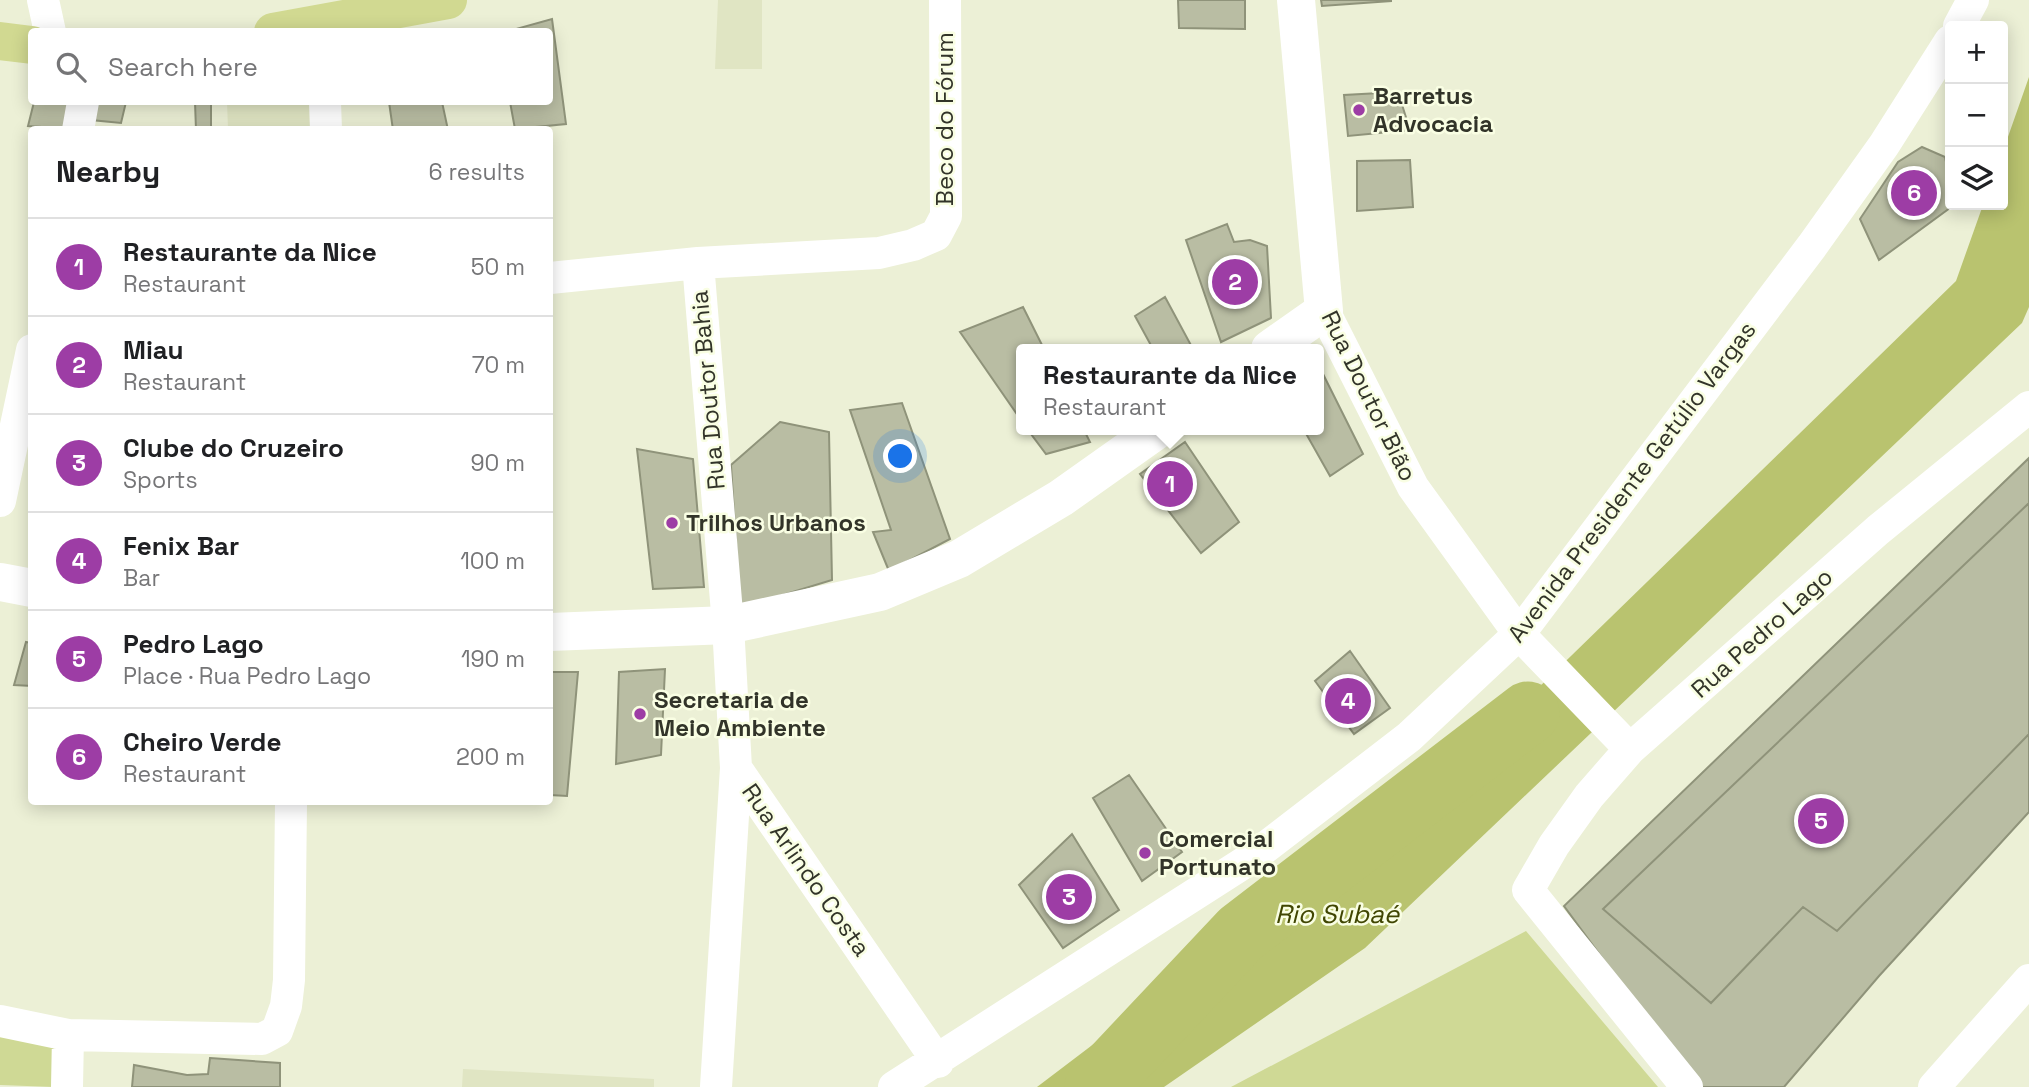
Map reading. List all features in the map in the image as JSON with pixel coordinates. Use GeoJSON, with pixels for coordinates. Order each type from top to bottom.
{"type":"FeatureCollection","features":[{"type":"Feature","properties":{"kind":"main road"},"geometry":{"type":"LineString","coordinates":[[325,28],[448,0]]}},
{"type":"Feature","properties":{"kind":"main road"},"geometry":{"type":"LineString","coordinates":[[0,41],[28,44]]}},
{"type":"Feature","properties":{"kind":"street"},"geometry":{"type":"LineString","coordinates":[[43,0],[49,28]]}},
{"type":"Feature","properties":{"kind":"street","name":"Beco do Fórum"},"geometry":{"type":"LineString","coordinates":[[698,263],[879,253],[914,246],[936,235],[946,216],[945,0]]}},
{"type":"Feature","properties":{"kind":"street","name":"Rua Doutor Bião"},"geometry":{"type":"LineString","coordinates":[[1296,0],[1324,311],[1413,487],[1528,644],[1621,738]]}},
{"type":"Feature","properties":{"kind":"street"},"geometry":{"type":"LineString","coordinates":[[1962,21],[1973,0]]}},
{"type":"Feature","properties":{"kind":"street","name":"Avenida Presidente Getúlio Vargas"},"geometry":{"type":"LineString","coordinates":[[894,1087],[938,1062],[1087,962],[1253,858],[1528,644],[1884,145],[1945,49]]}},
{"type":"Feature","properties":{"kind":"street"},"geometry":{"type":"LineString","coordinates":[[79,126],[82,105]]}},
{"type":"Feature","properties":{"kind":"street"},"geometry":{"type":"LineString","coordinates":[[326,105],[326,126]]}},
{"type":"Feature","properties":{"kind":"street"},"geometry":{"type":"LineString","coordinates":[[553,278],[698,263]]}},
{"type":"Feature","properties":{"kind":"street","name":"Rua Doutor Bahia"},"geometry":{"type":"LineString","coordinates":[[698,263],[728,625],[736,768]]}},
{"type":"Feature","properties":{"kind":"street"},"geometry":{"type":"LineString","coordinates":[[1277,344],[1324,311]]}},
{"type":"Feature","properties":{"kind":"street"},"geometry":{"type":"LineString","coordinates":[[0,501],[28,369]]}},
{"type":"Feature","properties":{"kind":"street","name":"Rua Pedro Lago"},"geometry":{"type":"LineString","coordinates":[[1687,1087],[1528,890],[1554,845],[1582,806],[1621,738],[2029,407]]}},
{"type":"Feature","properties":{"kind":"street"},"geometry":{"type":"LineString","coordinates":[[553,632],[728,625],[880,592],[959,559],[1061,498],[1150,435]]}},
{"type":"Feature","properties":{"kind":"street"},"geometry":{"type":"LineString","coordinates":[[0,582],[28,587]]}},
{"type":"Feature","properties":{"kind":"street","name":"Rua Arlindo Costa"},"geometry":{"type":"LineString","coordinates":[[736,768],[938,1062]]}},
{"type":"Feature","properties":{"kind":"street","name":"Rua Arlindo Costa"},"geometry":{"type":"LineString","coordinates":[[716,1087],[736,768]]}},
{"type":"Feature","properties":{"kind":"street"},"geometry":{"type":"LineString","coordinates":[[0,1021],[68,1035],[261,1039],[277,1031],[286,1006],[289,980],[291,805]]}},
{"type":"Feature","properties":{"kind":"street"},"geometry":{"type":"LineString","coordinates":[[1934,1087],[2029,980]]}},
{"type":"Feature","properties":{"kind":"street"},"geometry":{"type":"LineString","coordinates":[[67,1087],[68,1035]]}},
{"type":"Feature","properties":{"kind":"shaded area"},"geometry":{"type":"Polygon","coordinates":[[[718,0],[762,0],[762,69],[715,69],[718,0]]]}},
{"type":"Feature","properties":{"kind":"shaded area"},"geometry":{"type":"Polygon","coordinates":[[[227,105],[318,105],[319,126],[228,126],[227,105]]]}},
{"type":"Feature","properties":{"kind":"shaded area"},"geometry":{"type":"Polygon","coordinates":[[[1526,931],[1658,1087],[1231,1087],[1526,931]]]}},
{"type":"Feature","properties":{"kind":"shaded area"},"geometry":{"type":"Polygon","coordinates":[[[0,1034],[51,1044],[56,1053],[54,1087],[0,1085],[0,1034]]]}},
{"type":"Feature","properties":{"kind":"shaded area"},"geometry":{"type":"Polygon","coordinates":[[[463,1069],[654,1079],[654,1087],[462,1087],[463,1069]]]}},
{"type":"Feature","properties":{"kind":"water","name":"Rio Subaé"},"geometry":{"type":"Polygon","coordinates":[[[2029,77],[2029,307],[2022,323],[1365,948],[1164,1087],[1037,1087],[1452,772],[1956,281],[1981,210],[2008,210],[2008,137],[2029,77]]]}},
{"type":"Feature","properties":{"kind":"building"},"geometry":{"type":"Polygon","coordinates":[[[1178,0],[1245,0],[1245,29],[1179,28],[1178,0]]]}},
{"type":"Feature","properties":{"kind":"building"},"geometry":{"type":"Polygon","coordinates":[[[1321,0],[1391,0],[1391,1],[1322,6],[1321,0]]]}},
{"type":"Feature","properties":{"kind":"building"},"geometry":{"type":"Polygon","coordinates":[[[552,19],[566,124],[514,126],[511,105],[553,105],[553,28],[519,28],[552,19]]]}},
{"type":"Feature","properties":{"kind":"building"},"geometry":{"type":"Polygon","coordinates":[[[1398,92],[1410,130],[1348,136],[1344,95],[1398,92]]]}},
{"type":"Feature","properties":{"kind":"building"},"geometry":{"type":"Polygon","coordinates":[[[33,105],[75,105],[70,126],[28,126],[33,105]]]}},
{"type":"Feature","properties":{"kind":"building"},"geometry":{"type":"Polygon","coordinates":[[[94,105],[125,105],[121,123],[91,120],[94,105]]]}},
{"type":"Feature","properties":{"kind":"building"},"geometry":{"type":"Polygon","coordinates":[[[195,105],[211,105],[211,126],[196,126],[195,105]]]}},
{"type":"Feature","properties":{"kind":"building"},"geometry":{"type":"Polygon","coordinates":[[[389,105],[443,105],[447,126],[392,126],[389,105]]]}},
{"type":"Feature","properties":{"kind":"building"},"geometry":{"type":"Polygon","coordinates":[[[1922,147],[1945,157],[1945,210],[1947,210],[1879,260],[1860,219],[1898,162],[1922,147]]]}},
{"type":"Feature","properties":{"kind":"building"},"geometry":{"type":"Polygon","coordinates":[[[1410,160],[1413,207],[1357,211],[1357,161],[1410,160]]]}},
{"type":"Feature","properties":{"kind":"building"},"geometry":{"type":"Polygon","coordinates":[[[1227,224],[1234,242],[1250,240],[1267,246],[1271,318],[1221,342],[1186,240],[1227,224]]]}},
{"type":"Feature","properties":{"kind":"building"},"geometry":{"type":"Polygon","coordinates":[[[1165,297],[1190,344],[1150,344],[1135,316],[1165,297]]]}},
{"type":"Feature","properties":{"kind":"building"},"geometry":{"type":"Polygon","coordinates":[[[1023,307],[1042,344],[1016,344],[1016,413],[960,332],[1023,307]]]}},
{"type":"Feature","properties":{"kind":"building"},"geometry":{"type":"Polygon","coordinates":[[[1324,376],[1363,454],[1330,476],[1307,435],[1324,435],[1324,376]]]}},
{"type":"Feature","properties":{"kind":"building"},"geometry":{"type":"Polygon","coordinates":[[[902,403],[950,539],[889,571],[873,532],[891,530],[850,410],[902,403]]]}},
{"type":"Feature","properties":{"kind":"building"},"geometry":{"type":"Polygon","coordinates":[[[780,422],[829,432],[832,580],[740,608],[731,465],[780,422]]]}},
{"type":"Feature","properties":{"kind":"building"},"geometry":{"type":"Polygon","coordinates":[[[1032,435],[1086,435],[1090,442],[1046,454],[1032,435]]]}},
{"type":"Feature","properties":{"kind":"building"},"geometry":{"type":"Polygon","coordinates":[[[1185,442],[1239,522],[1201,553],[1140,474],[1185,442]]]}},
{"type":"Feature","properties":{"kind":"building","name":"Trilhos Urbanos"},"geometry":{"type":"Polygon","coordinates":[[[637,449],[693,459],[704,587],[653,589],[637,449]]]}},
{"type":"Feature","properties":{"kind":"building"},"geometry":{"type":"Polygon","coordinates":[[[2029,458],[2029,812],[1879,976],[1784,1087],[1697,1087],[1564,906],[2029,458]]]}},
{"type":"Feature","properties":{"kind":"building"},"geometry":{"type":"Polygon","coordinates":[[[2029,503],[2029,734],[1837,931],[1803,907],[1711,1003],[1603,909],[2029,503]]]}},
{"type":"Feature","properties":{"kind":"building"},"geometry":{"type":"Polygon","coordinates":[[[26,642],[28,642],[28,686],[14,685],[26,642]]]}},
{"type":"Feature","properties":{"kind":"building"},"geometry":{"type":"Polygon","coordinates":[[[1350,651],[1390,708],[1354,734],[1315,681],[1350,651]]]}},
{"type":"Feature","properties":{"kind":"building","name":"Secretaria de Meio Ambiente"},"geometry":{"type":"Polygon","coordinates":[[[665,669],[661,755],[616,764],[619,672],[665,669]]]}},
{"type":"Feature","properties":{"kind":"building"},"geometry":{"type":"Polygon","coordinates":[[[553,672],[578,672],[567,796],[553,795],[553,672]]]}},
{"type":"Feature","properties":{"kind":"building"},"geometry":{"type":"Polygon","coordinates":[[[1129,775],[1182,852],[1142,881],[1093,798],[1129,775]]]}},
{"type":"Feature","properties":{"kind":"building"},"geometry":{"type":"Polygon","coordinates":[[[1072,834],[1119,910],[1063,948],[1019,885],[1072,834]]]}},
{"type":"Feature","properties":{"kind":"building"},"geometry":{"type":"Polygon","coordinates":[[[210,1058],[280,1063],[280,1087],[132,1087],[134,1065],[187,1075],[208,1074],[210,1058]]]}},
{"type":"Feature","properties":{"kind":"waterway"},"geometry":{"type":"LineString","coordinates":[[1096,1087],[1241,933],[1528,713]]}},
{"type":"Feature","properties":{"kind":"place","name":"Barretus Advocacia"},"geometry":{"type":"Point","coordinates":[1359,110]}},
{"type":"Feature","properties":{"kind":"place","name":"Cheiro Verde"},"geometry":{"type":"Point","coordinates":[1914,193]}},
{"type":"Feature","properties":{"kind":"place","name":"Miau"},"geometry":{"type":"Point","coordinates":[1235,282]}},
{"type":"Feature","properties":{"kind":"place","name":"Restaurante da Nice"},"geometry":{"type":"Point","coordinates":[1170,484]}},
{"type":"Feature","properties":{"kind":"place","name":"Trilhos Urbanos"},"geometry":{"type":"Point","coordinates":[672,523]}},
{"type":"Feature","properties":{"kind":"place","name":"Fenix Bar"},"geometry":{"type":"Point","coordinates":[1348,701]}},
{"type":"Feature","properties":{"kind":"place","name":"Secretaria de Meio Ambiente"},"geometry":{"type":"Point","coordinates":[640,714]}},
{"type":"Feature","properties":{"kind":"place","name":"Pedro Lago"},"geometry":{"type":"Point","coordinates":[1821,821]}},
{"type":"Feature","properties":{"kind":"place","name":"Comercial Portunato"},"geometry":{"type":"Point","coordinates":[1145,853]}},
{"type":"Feature","properties":{"kind":"place","name":"Clube do Cruzeiro"},"geometry":{"type":"Point","coordinates":[1069,897]}}]}
